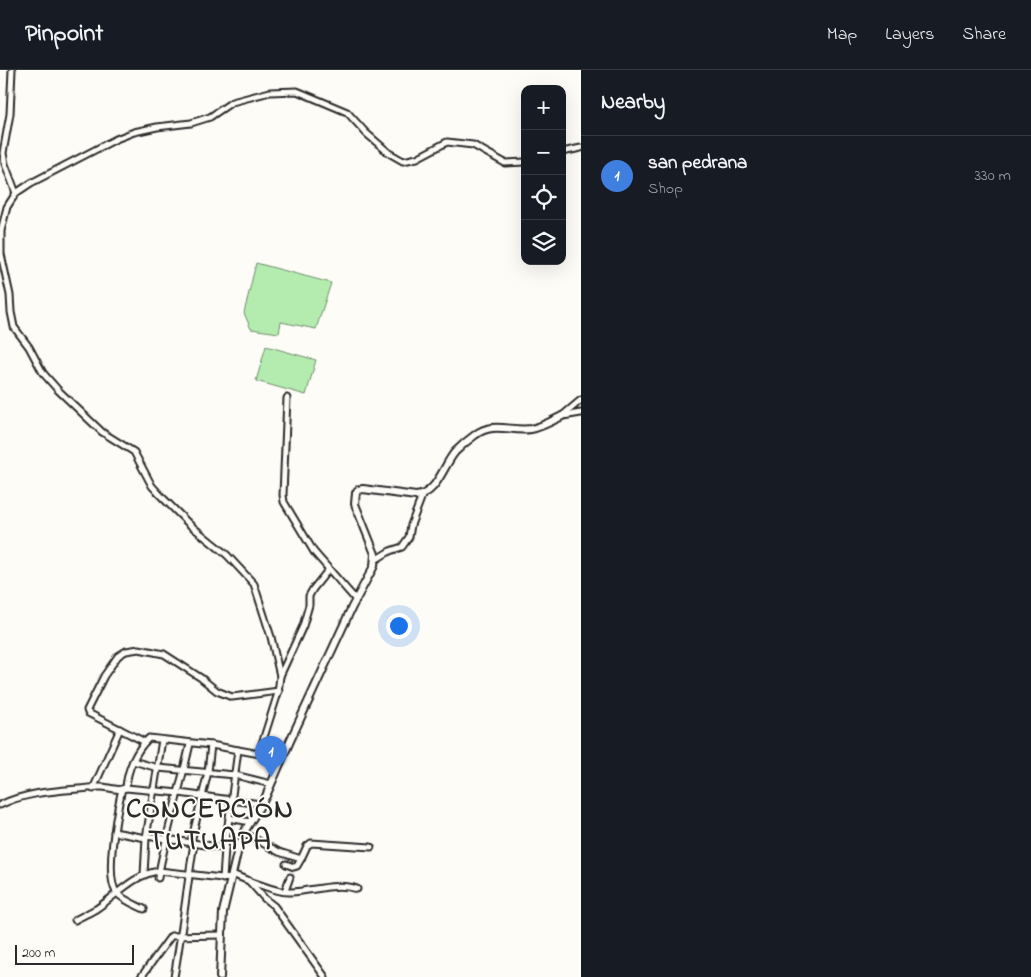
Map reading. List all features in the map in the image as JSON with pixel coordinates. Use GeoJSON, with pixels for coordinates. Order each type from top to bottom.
{"type":"FeatureCollection","features":[{"type":"Feature","properties":{"kind":"street"},"geometry":{"type":"LineString","coordinates":[[12,70],[10,114],[3,153],[6,168],[16,193]]}},
{"type":"Feature","properties":{"kind":"street"},"geometry":{"type":"LineString","coordinates":[[0,226],[7,207],[16,193],[55,170],[134,132],[191,123],[210,117],[232,102],[270,92],[297,91],[347,112],[366,133],[384,148],[403,160],[417,158],[446,142],[473,145],[505,163],[521,162]]}},
{"type":"Feature","properties":{"kind":"street"},"geometry":{"type":"LineString","coordinates":[[566,151],[581,148]]}},
{"type":"Feature","properties":{"kind":"street"},"geometry":{"type":"LineString","coordinates":[[7,207],[1,231],[1,254],[8,284],[14,327],[29,347],[43,373],[58,390],[108,437],[134,452],[152,486],[189,524],[227,555],[254,584],[271,636],[280,676],[279,691],[259,753]]}},
{"type":"Feature","properties":{"kind":"street"},"geometry":{"type":"LineString","coordinates":[[287,398],[284,502],[310,546],[356,600]]}},
{"type":"Feature","properties":{"kind":"street"},"geometry":{"type":"LineString","coordinates":[[375,560],[390,551],[402,547],[409,536],[422,496],[430,490],[455,453],[478,433],[493,427],[529,429],[539,427],[562,416],[581,400]]}},
{"type":"Feature","properties":{"kind":"street"},"geometry":{"type":"LineString","coordinates":[[562,416],[581,413]]}},
{"type":"Feature","properties":{"kind":"street"},"geometry":{"type":"LineString","coordinates":[[220,977],[223,912],[238,849],[244,833],[271,784],[356,600],[374,566],[375,554],[355,504],[358,490],[422,496]]}},
{"type":"Feature","properties":{"kind":"street"},"geometry":{"type":"LineString","coordinates":[[280,676],[303,626],[312,589],[329,570]]}},
{"type":"Feature","properties":{"kind":"street"},"geometry":{"type":"LineString","coordinates":[[145,742],[88,713],[87,710],[104,676],[118,656],[126,651],[139,648],[164,654],[201,678],[216,691],[232,697],[279,691]]}},
{"type":"Feature","properties":{"kind":"street"},"geometry":{"type":"LineString","coordinates":[[94,789],[120,729]]}},
{"type":"Feature","properties":{"kind":"street"},"geometry":{"type":"LineString","coordinates":[[144,909],[116,893],[111,869],[114,832],[126,778],[138,750],[145,742],[149,738],[211,745],[282,758]]}},
{"type":"Feature","properties":{"kind":"street"},"geometry":{"type":"LineString","coordinates":[[144,876],[146,838],[162,740]]}},
{"type":"Feature","properties":{"kind":"street"},"geometry":{"type":"LineString","coordinates":[[158,878],[165,839],[179,793],[190,744]]}},
{"type":"Feature","properties":{"kind":"street"},"geometry":{"type":"LineString","coordinates":[[174,977],[182,935],[192,842],[208,772],[211,745]]}},
{"type":"Feature","properties":{"kind":"street"},"geometry":{"type":"LineString","coordinates":[[223,879],[225,848],[238,750]]}},
{"type":"Feature","properties":{"kind":"street"},"geometry":{"type":"LineString","coordinates":[[133,761],[158,768],[235,775],[271,784]]}},
{"type":"Feature","properties":{"kind":"street"},"geometry":{"type":"LineString","coordinates":[[0,805],[25,796],[99,787],[118,790],[124,788],[155,790],[261,804]]}},
{"type":"Feature","properties":{"kind":"street"},"geometry":{"type":"LineString","coordinates":[[229,818],[250,822]]}},
{"type":"Feature","properties":{"kind":"street"},"geometry":{"type":"LineString","coordinates":[[114,832],[225,848]]}},
{"type":"Feature","properties":{"kind":"street"},"geometry":{"type":"LineString","coordinates":[[244,833],[279,852],[300,859]]}},
{"type":"Feature","properties":{"kind":"street"},"geometry":{"type":"LineString","coordinates":[[286,864],[294,867],[297,866],[307,846],[312,843],[371,847]]}},
{"type":"Feature","properties":{"kind":"street"},"geometry":{"type":"LineString","coordinates":[[75,920],[96,909],[116,893],[144,876],[159,871],[223,879],[231,877],[288,892],[337,887],[357,889]]}},
{"type":"Feature","properties":{"kind":"street"},"geometry":{"type":"LineString","coordinates":[[285,891],[290,877]]}},
{"type":"Feature","properties":{"kind":"street"},"geometry":{"type":"LineString","coordinates":[[249,881],[274,906],[325,977]]}},
{"type":"Feature","properties":{"kind":"street"},"geometry":{"type":"LineString","coordinates":[[141,977],[172,936],[222,935]]}},
{"type":"Feature","properties":{"kind":"green space"},"geometry":{"type":"Polygon","coordinates":[[[256,263],[331,283],[316,329],[281,322],[279,333],[251,329],[244,313],[256,263]]]}},
{"type":"Feature","properties":{"kind":"green space"},"geometry":{"type":"Polygon","coordinates":[[[266,346],[316,360],[306,395],[256,381],[266,346]]]}},
{"type":"Feature","properties":{"kind":"place","name":"san pedrana"},"geometry":{"type":"Point","coordinates":[271,777]}},
{"type":"Feature","properties":{"kind":"district","name":"CONCEPCIÓN TUTUAPA"},"geometry":{"type":"Point","coordinates":[210,826]}}]}
